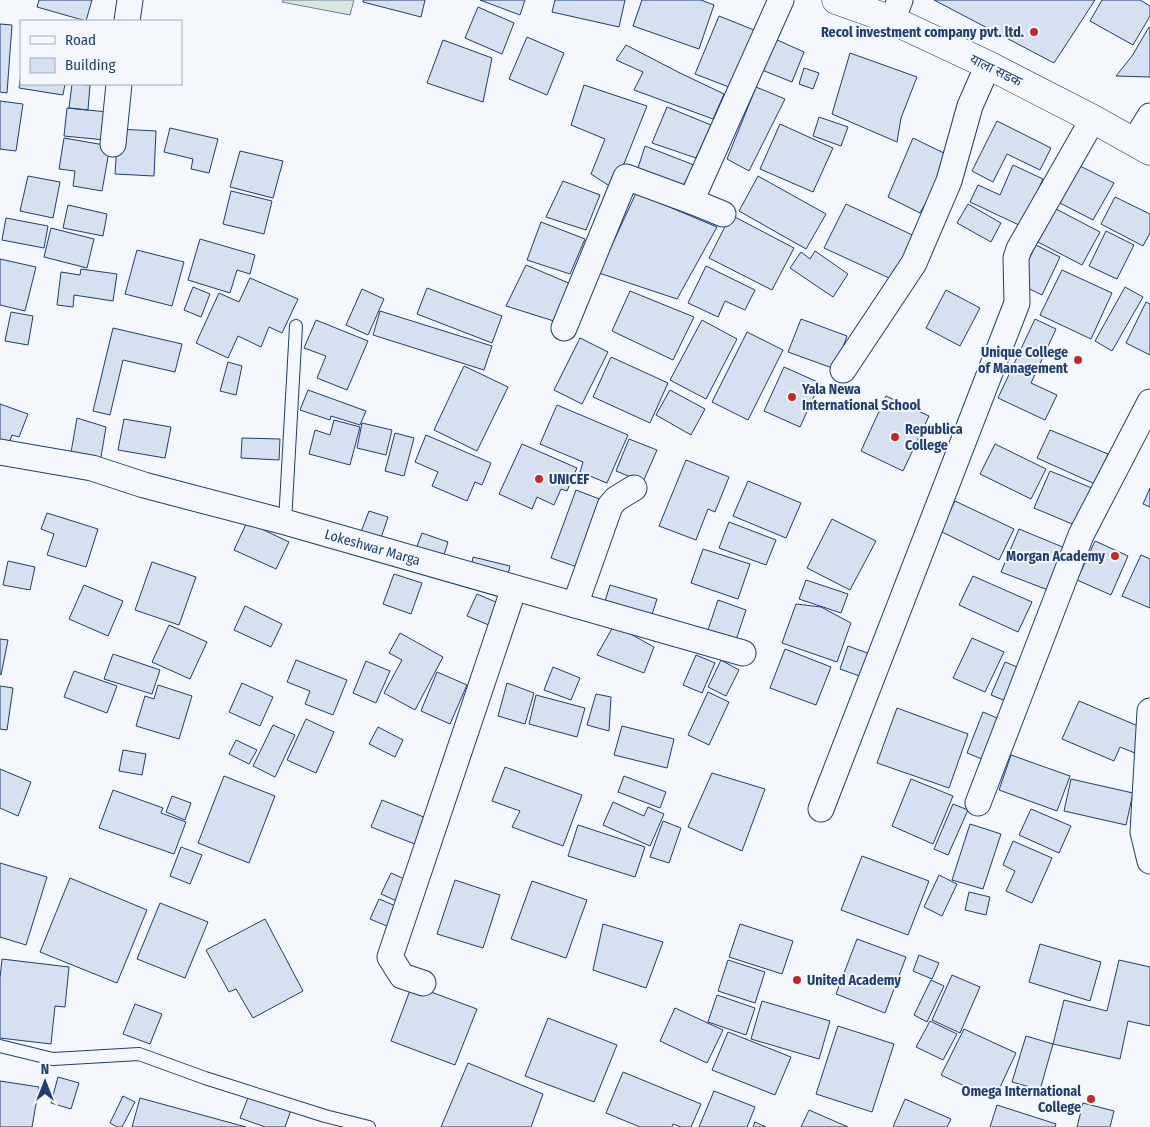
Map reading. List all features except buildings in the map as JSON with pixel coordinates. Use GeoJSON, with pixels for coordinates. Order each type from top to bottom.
{"type":"FeatureCollection","features":[{"type":"Feature","properties":{"kind":"main road","name":"याला सडक"},"geometry":{"type":"LineString","coordinates":[[836,0],[896,10],[988,65],[1142,146]]}},
{"type":"Feature","properties":{"kind":"street"},"geometry":{"type":"LineString","coordinates":[[127,20],[130,0]]}},
{"type":"Feature","properties":{"kind":"street"},"geometry":{"type":"LineString","coordinates":[[691,201],[781,0]]}},
{"type":"Feature","properties":{"kind":"street"},"geometry":{"type":"LineString","coordinates":[[843,370],[914,263],[950,180],[970,106],[988,65]]}},
{"type":"Feature","properties":{"kind":"street"},"geometry":{"type":"LineString","coordinates":[[113,144],[119,85]]}},
{"type":"Feature","properties":{"kind":"street"},"geometry":{"type":"LineString","coordinates":[[1142,146],[1150,116]]}},
{"type":"Feature","properties":{"kind":"street"},"geometry":{"type":"LineString","coordinates":[[821,809],[1017,303],[1016,258],[1019,249],[1093,119]]}},
{"type":"Feature","properties":{"kind":"street"},"geometry":{"type":"LineString","coordinates":[[564,328],[626,177],[722,214]]}},
{"type":"Feature","properties":{"kind":"street"},"geometry":{"type":"LineString","coordinates":[[978,803],[1081,535],[1150,402]]}},
{"type":"Feature","properties":{"kind":"street","name":"Lokeshwar Marga"},"geometry":{"type":"LineString","coordinates":[[0,452],[92,468],[144,485],[285,522],[743,653]]}},
{"type":"Feature","properties":{"kind":"street"},"geometry":{"type":"LineString","coordinates":[[575,605],[610,506],[616,499],[634,488]]}},
{"type":"Feature","properties":{"kind":"street"},"geometry":{"type":"LineString","coordinates":[[423,983],[402,976],[390,956],[514,588]]}},
{"type":"Feature","properties":{"kind":"street"},"geometry":{"type":"LineString","coordinates":[[1150,711],[1143,832],[1150,861]]}},
{"type":"Feature","properties":{"kind":"lane"},"geometry":{"type":"LineString","coordinates":[[285,522],[296,326]]}},
{"type":"Feature","properties":{"kind":"lane"},"geometry":{"type":"LineString","coordinates":[[0,1046],[53,1059],[140,1054],[205,1078],[325,1116],[369,1127]]}},
{"type":"Feature","properties":{"kind":"shaded area"},"geometry":{"type":"Polygon","coordinates":[[[283,0],[354,0],[350,15],[282,2],[283,0]]]}},
{"type":"Feature","properties":{"kind":"place","name":"Recol investment company pvt. ltd."},"geometry":{"type":"Point","coordinates":[1034,32]}},
{"type":"Feature","properties":{"kind":"place","name":"Unique College of Management"},"geometry":{"type":"Point","coordinates":[1078,360]}},
{"type":"Feature","properties":{"kind":"place","name":"Yala Newa International School"},"geometry":{"type":"Point","coordinates":[792,397]}},
{"type":"Feature","properties":{"kind":"place","name":"Republica College"},"geometry":{"type":"Point","coordinates":[895,437]}},
{"type":"Feature","properties":{"kind":"place","name":"UNICEF"},"geometry":{"type":"Point","coordinates":[539,479]}},
{"type":"Feature","properties":{"kind":"place","name":"Morgan Academy"},"geometry":{"type":"Point","coordinates":[1115,556]}},
{"type":"Feature","properties":{"kind":"place","name":"United Academy"},"geometry":{"type":"Point","coordinates":[797,980]}},
{"type":"Feature","properties":{"kind":"place","name":"Omega International College"},"geometry":{"type":"Point","coordinates":[1091,1099]}}]}
